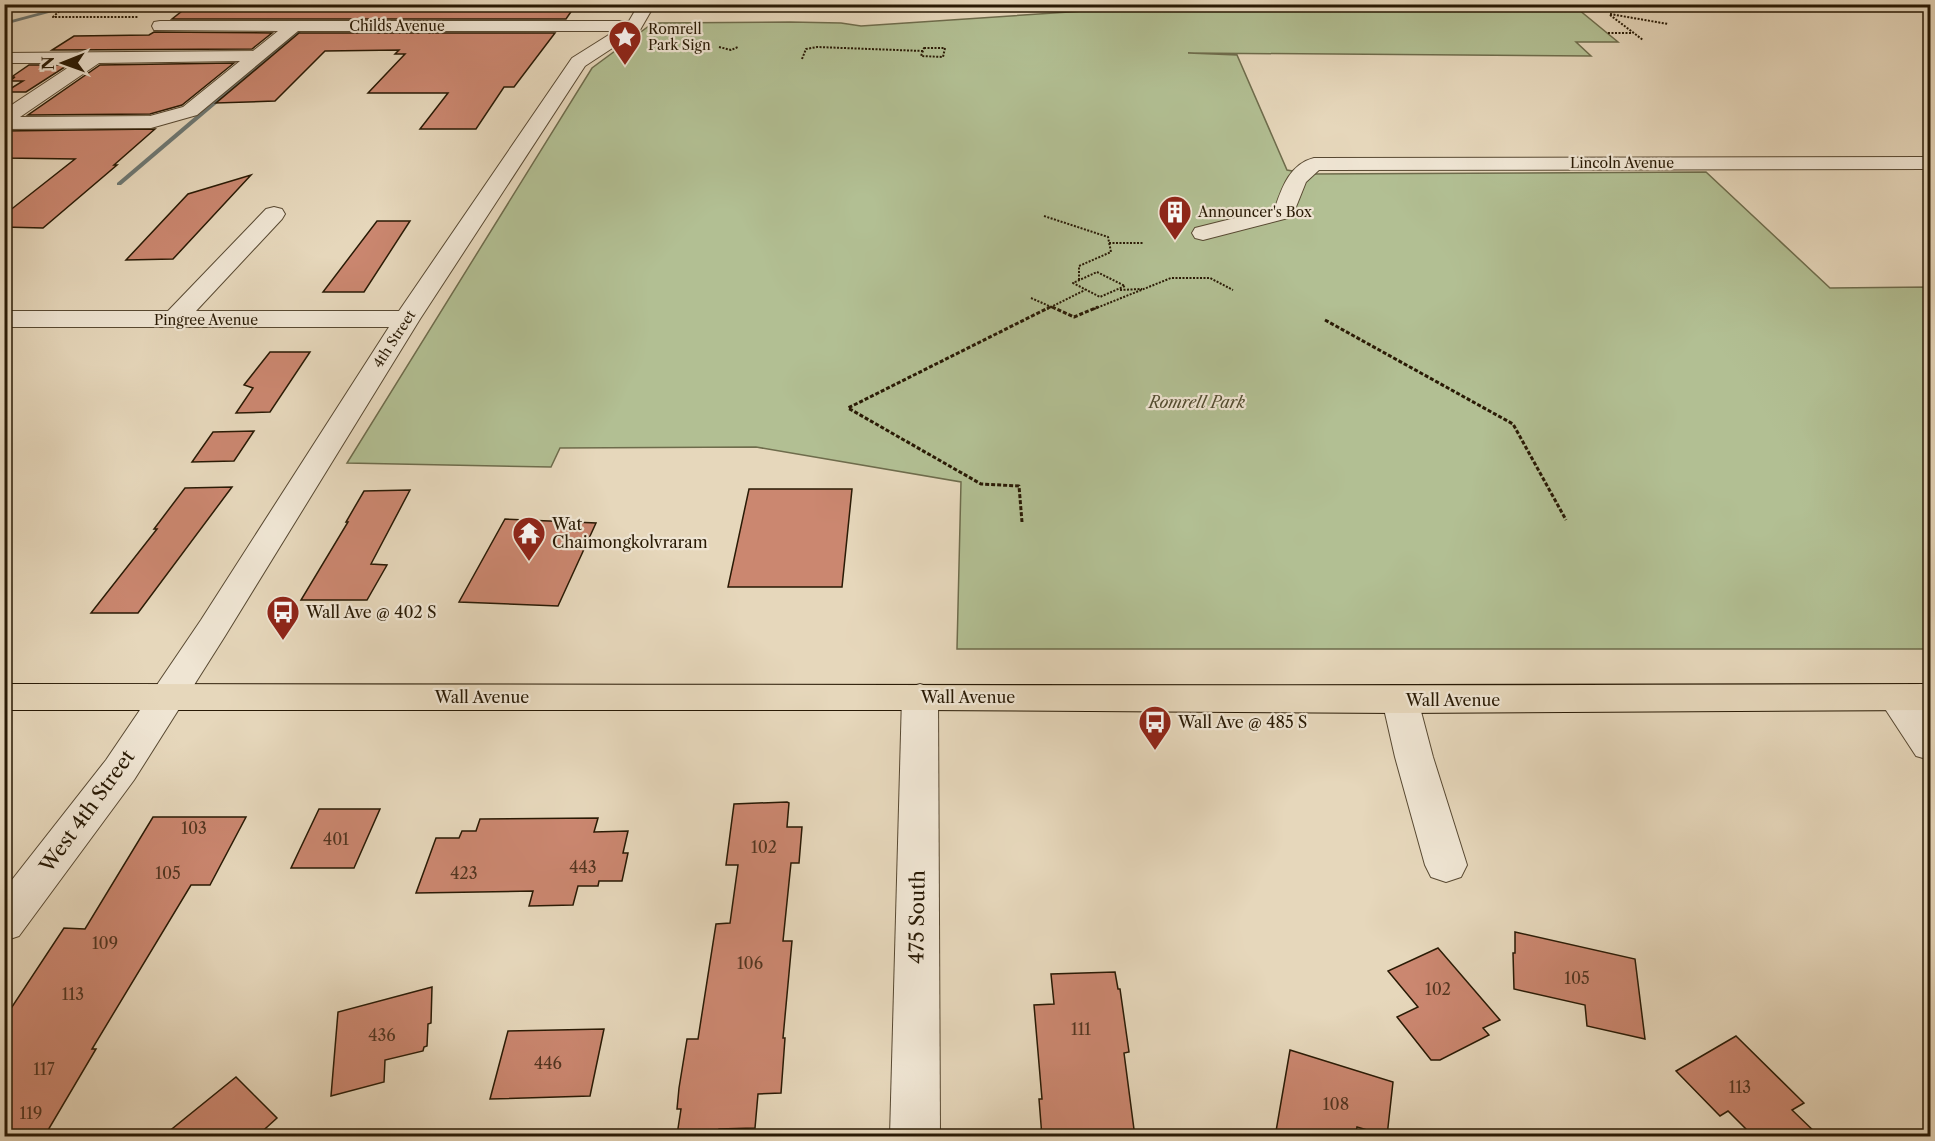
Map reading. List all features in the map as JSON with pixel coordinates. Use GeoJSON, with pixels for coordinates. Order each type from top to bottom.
{"type":"FeatureCollection","features":[{"type":"Feature","properties":{"kind":"main road","name":"Wall Avenue"},"geometry":{"type":"LineString","coordinates":[[4,697],[920,697],[1400,700],[1913,698]]}},
{"type":"Feature","properties":{"kind":"street","name":"Childs Avenue"},"geometry":{"type":"LineString","coordinates":[[160,26],[294,26],[641,15]]}},
{"type":"Feature","properties":{"kind":"street","name":"4th Street"},"geometry":{"type":"LineString","coordinates":[[167,698],[407,319],[578,62],[641,15]]}},
{"type":"Feature","properties":{"kind":"street"},"geometry":{"type":"LineString","coordinates":[[4,121],[151,122],[190,111],[294,26]]}},
{"type":"Feature","properties":{"kind":"street"},"geometry":{"type":"LineString","coordinates":[[4,58],[255,56]]}},
{"type":"Feature","properties":{"kind":"street"},"geometry":{"type":"LineString","coordinates":[[4,121],[94,58]]}},
{"type":"Feature","properties":{"kind":"street","name":"Lincoln Avenue"},"geometry":{"type":"LineString","coordinates":[[1203,233],[1284,212],[1296,179],[1314,164],[1930,163]]}},
{"type":"Feature","properties":{"kind":"street"},"geometry":{"type":"LineString","coordinates":[[174,320],[274,214]]}},
{"type":"Feature","properties":{"kind":"street","name":"Pingree Avenue"},"geometry":{"type":"LineString","coordinates":[[4,319],[407,319]]}},
{"type":"Feature","properties":{"kind":"street","name":"475 South"},"geometry":{"type":"LineString","coordinates":[[915,1137],[920,697]]}},
{"type":"Feature","properties":{"kind":"street","name":"West 4th Street"},"geometry":{"type":"LineString","coordinates":[[4,923],[109,786],[167,698]]}},
{"type":"Feature","properties":{"kind":"street"},"geometry":{"type":"LineString","coordinates":[[1913,698],[1930,746]]}},
{"type":"Feature","properties":{"kind":"street"},"geometry":{"type":"LineString","coordinates":[[1400,700],[1414,757],[1446,865]]}},
{"type":"Feature","properties":{"kind":"path"},"geometry":{"type":"LineString","coordinates":[[67,4],[53,17],[142,17],[160,26]]}},
{"type":"Feature","properties":{"kind":"path"},"geometry":{"type":"LineString","coordinates":[[63,8],[76,4]]}},
{"type":"Feature","properties":{"kind":"path"},"geometry":{"type":"LineString","coordinates":[[1643,40],[1631,33],[1610,14],[1668,24]]}},
{"type":"Feature","properties":{"kind":"path"},"geometry":{"type":"LineString","coordinates":[[1608,33],[1631,33]]}},
{"type":"Feature","properties":{"kind":"path"},"geometry":{"type":"LineString","coordinates":[[719,47],[731,50],[738,46]]}},
{"type":"Feature","properties":{"kind":"path"},"geometry":{"type":"LineString","coordinates":[[802,59],[806,49],[817,47],[923,51],[924,48],[945,48],[943,57],[921,56],[923,51]]}},
{"type":"Feature","properties":{"kind":"path"},"geometry":{"type":"LineString","coordinates":[[1044,216],[1108,237],[1111,252],[1079,266],[1079,280]]}},
{"type":"Feature","properties":{"kind":"path"},"geometry":{"type":"LineString","coordinates":[[1109,243],[1144,243]]}},
{"type":"Feature","properties":{"kind":"path"},"geometry":{"type":"LineString","coordinates":[[1097,272],[1125,286],[1116,290],[1100,297],[1073,283],[1097,272]]}},
{"type":"Feature","properties":{"kind":"path"},"geometry":{"type":"LineString","coordinates":[[1031,298],[1074,318],[1171,278],[1210,278],[1233,290]]}},
{"type":"Feature","properties":{"kind":"path"},"geometry":{"type":"LineString","coordinates":[[1116,290],[1145,289]]}},
{"type":"Feature","properties":{"kind":"path"},"geometry":{"type":"LineString","coordinates":[[1022,522],[1018,486],[981,484],[848,408],[1084,290]]}},
{"type":"Feature","properties":{"kind":"path"},"geometry":{"type":"LineString","coordinates":[[1325,320],[1513,424],[1566,520]]}},
{"type":"Feature","properties":{"kind":"green space","name":"Romrell Park"},"geometry":{"type":"Polygon","coordinates":[[[1104,4],[1573,5],[1618,42],[1576,42],[1591,56],[1188,53],[1237,55],[1287,170],[1309,174],[1706,172],[1830,288],[1930,287],[1930,649],[957,649],[961,482],[756,447],[560,448],[551,467],[347,463],[592,68],[653,23],[790,22],[841,23],[861,26],[1099,10],[1104,4]]]}},
{"type":"Feature","properties":{"kind":"building"},"geometry":{"type":"Polygon","coordinates":[[[191,4],[575,6],[566,19],[172,19],[191,4]]]}},
{"type":"Feature","properties":{"kind":"building"},"geometry":{"type":"Polygon","coordinates":[[[154,32],[272,33],[252,49],[52,50],[74,36],[149,35],[154,32]]]}},
{"type":"Feature","properties":{"kind":"building"},"geometry":{"type":"Polygon","coordinates":[[[299,33],[555,33],[514,87],[504,87],[476,129],[420,129],[448,93],[368,93],[405,54],[395,54],[399,50],[325,51],[275,101],[216,103],[299,33]]]}},
{"type":"Feature","properties":{"kind":"building"},"geometry":{"type":"Polygon","coordinates":[[[234,63],[182,105],[150,114],[28,115],[100,65],[234,63]]]}},
{"type":"Feature","properties":{"kind":"building"},"geometry":{"type":"Polygon","coordinates":[[[29,65],[68,65],[26,92],[5,92],[23,81],[10,81],[15,77],[10,78],[29,65]]]}},
{"type":"Feature","properties":{"kind":"building"},"geometry":{"type":"Polygon","coordinates":[[[155,129],[114,165],[117,165],[43,228],[4,227],[4,215],[75,159],[4,158],[4,131],[155,129]]]}},
{"type":"Feature","properties":{"kind":"building"},"geometry":{"type":"Polygon","coordinates":[[[251,175],[173,259],[126,260],[188,194],[251,175]]]}},
{"type":"Feature","properties":{"kind":"building"},"geometry":{"type":"Polygon","coordinates":[[[377,221],[410,221],[364,292],[323,292],[377,221]]]}},
{"type":"Feature","properties":{"kind":"building"},"geometry":{"type":"Polygon","coordinates":[[[270,352],[310,352],[270,412],[236,413],[253,388],[244,385],[270,352]]]}},
{"type":"Feature","properties":{"kind":"building"},"geometry":{"type":"Polygon","coordinates":[[[254,431],[234,461],[192,462],[213,432],[254,431]]]}},
{"type":"Feature","properties":{"kind":"building"},"geometry":{"type":"Polygon","coordinates":[[[232,487],[138,613],[91,613],[157,529],[154,529],[185,488],[232,487]]]}},
{"type":"Feature","properties":{"kind":"building"},"geometry":{"type":"Polygon","coordinates":[[[749,489],[852,489],[842,587],[728,587],[749,489]]]}},
{"type":"Feature","properties":{"kind":"building"},"geometry":{"type":"Polygon","coordinates":[[[410,490],[371,564],[387,565],[367,600],[301,600],[364,491],[410,490]]]}},
{"type":"Feature","properties":{"kind":"building","name":"Wat Chaimongkolvraram"},"geometry":{"type":"Polygon","coordinates":[[[505,519],[596,523],[558,606],[459,602],[505,519]]]}},
{"type":"Feature","properties":{"kind":"building"},"geometry":{"type":"Polygon","coordinates":[[[789,803],[787,827],[802,827],[799,863],[791,863],[783,941],[792,941],[783,1038],[785,1038],[781,1093],[758,1094],[755,1128],[719,1129],[718,1134],[677,1135],[681,1109],[677,1109],[679,1088],[687,1039],[698,1039],[716,924],[730,923],[738,865],[726,865],[734,804],[789,803]]]}},
{"type":"Feature","properties":{"kind":"building"},"geometry":{"type":"Polygon","coordinates":[[[319,809],[380,809],[354,868],[291,868],[319,809]]]}},
{"type":"Feature","properties":{"kind":"building"},"geometry":{"type":"Polygon","coordinates":[[[153,817],[246,817],[210,885],[191,885],[92,1049],[96,1049],[44,1137],[4,1137],[4,1019],[64,928],[85,929],[153,817]]]}},
{"type":"Feature","properties":{"kind":"building"},"geometry":{"type":"Polygon","coordinates":[[[598,818],[594,832],[628,831],[623,853],[628,853],[622,881],[599,881],[598,886],[578,886],[573,905],[529,906],[533,891],[416,893],[436,838],[459,838],[462,831],[476,831],[480,819],[598,818]]]}},
{"type":"Feature","properties":{"kind":"building"},"geometry":{"type":"Polygon","coordinates":[[[1515,932],[1635,959],[1645,1039],[1587,1026],[1585,1005],[1514,989],[1515,932]]]}},
{"type":"Feature","properties":{"kind":"building"},"geometry":{"type":"Polygon","coordinates":[[[1438,948],[1500,1020],[1483,1028],[1489,1035],[1440,1060],[1431,1060],[1397,1017],[1418,1007],[1388,971],[1438,948]]]}},
{"type":"Feature","properties":{"kind":"building"},"geometry":{"type":"Polygon","coordinates":[[[1115,972],[1118,989],[1120,989],[1129,1052],[1124,1053],[1135,1137],[1042,1137],[1039,1099],[1042,1099],[1034,1005],[1054,1004],[1051,974],[1115,972]]]}},
{"type":"Feature","properties":{"kind":"building"},"geometry":{"type":"Polygon","coordinates":[[[432,987],[431,1023],[428,1024],[427,1046],[423,1051],[385,1060],[384,1082],[331,1096],[338,1012],[432,987]]]}},
{"type":"Feature","properties":{"kind":"building"},"geometry":{"type":"Polygon","coordinates":[[[604,1029],[590,1096],[490,1099],[508,1031],[604,1029]]]}},
{"type":"Feature","properties":{"kind":"building"},"geometry":{"type":"Polygon","coordinates":[[[1736,1036],[1804,1103],[1792,1110],[1820,1137],[1754,1137],[1728,1111],[1720,1116],[1676,1071],[1736,1036]]]}},
{"type":"Feature","properties":{"kind":"building"},"geometry":{"type":"Polygon","coordinates":[[[1290,1050],[1393,1082],[1387,1136],[1357,1127],[1355,1137],[1275,1137],[1290,1050]]]}},
{"type":"Feature","properties":{"kind":"building"},"geometry":{"type":"Polygon","coordinates":[[[236,1077],[277,1118],[256,1137],[162,1137],[236,1077]]]}},
{"type":"Feature","properties":{"kind":"waterway"},"geometry":{"type":"LineString","coordinates":[[4,24],[80,4]]}},
{"type":"Feature","properties":{"kind":"waterway"},"geometry":{"type":"LineString","coordinates":[[1097,9],[1101,4]]}},
{"type":"Feature","properties":{"kind":"waterway"},"geometry":{"type":"LineString","coordinates":[[119,184],[299,31]]}},
{"type":"Feature","properties":{"kind":"place","name":"Romrell Park Sign"},"geometry":{"type":"Point","coordinates":[625,66]}},
{"type":"Feature","properties":{"kind":"place","name":"Announcer's Box"},"geometry":{"type":"Point","coordinates":[1175,241]}},
{"type":"Feature","properties":{"kind":"place","name":"Wat Chaimongkolvraram"},"geometry":{"type":"Point","coordinates":[529,562]}},
{"type":"Feature","properties":{"kind":"place","name":"Wall Ave @ 402 S"},"geometry":{"type":"Point","coordinates":[283,641]}},
{"type":"Feature","properties":{"kind":"place","name":"Wall Ave @ 485 S"},"geometry":{"type":"Point","coordinates":[1155,751]}}]}
